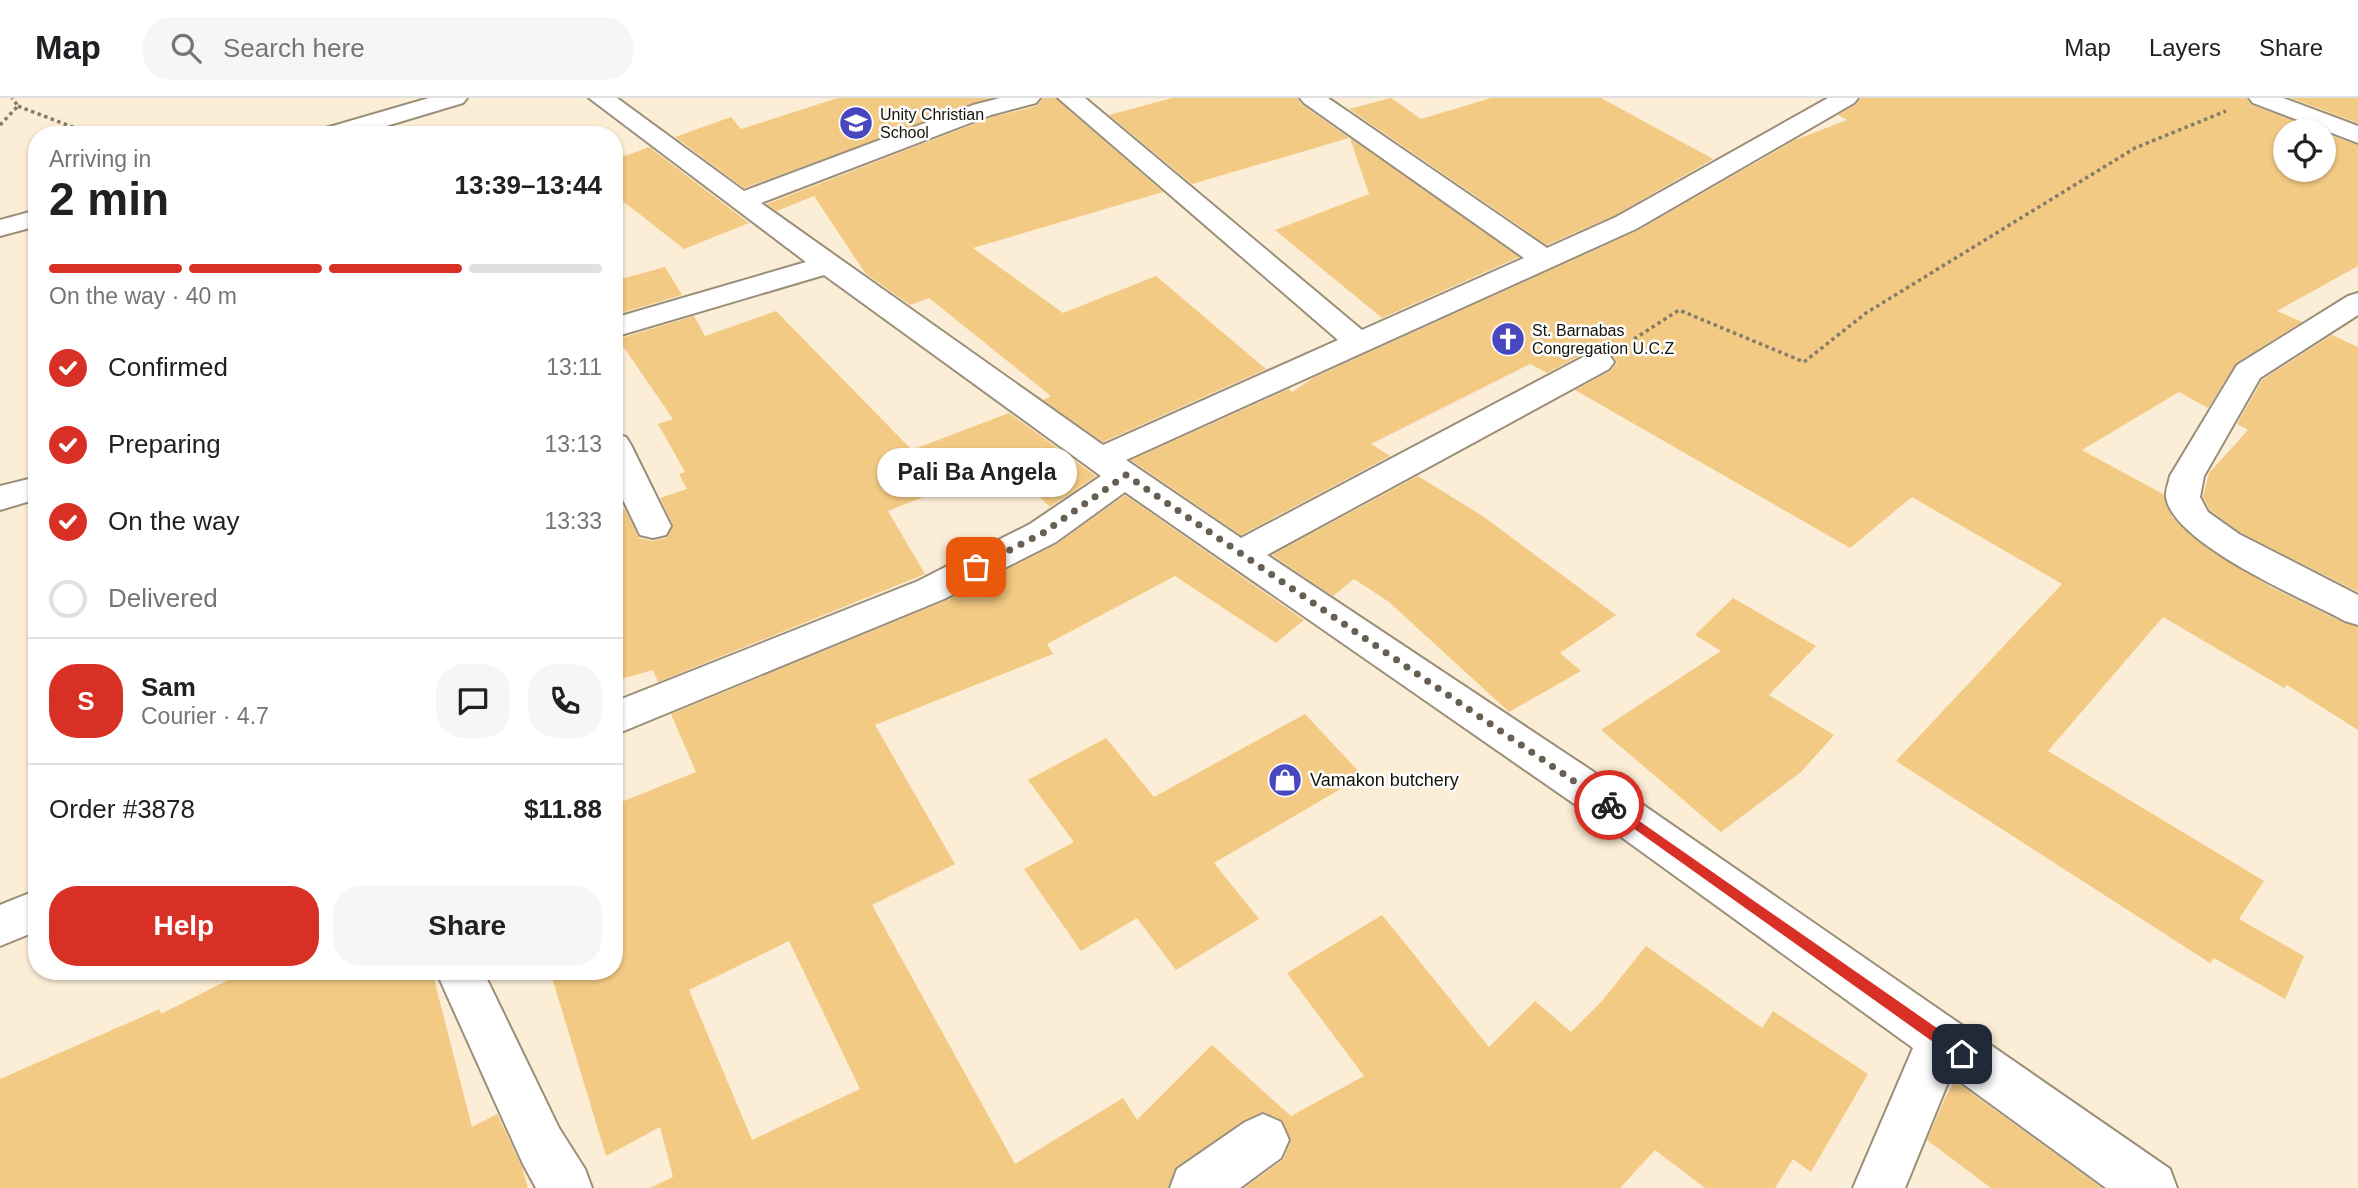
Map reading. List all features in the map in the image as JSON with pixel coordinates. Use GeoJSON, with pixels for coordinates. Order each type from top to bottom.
{"type":"FeatureCollection","features":[{"type":"Feature","properties":{"kind":"street"},"geometry":{"type":"LineString","coordinates":[[359,126],[455,98]]}},
{"type":"Feature","properties":{"kind":"street"},"geometry":{"type":"LineString","coordinates":[[601,98],[828,265],[1113,467],[1621,813],[2151,1188]]}},
{"type":"Feature","properties":{"kind":"street"},"geometry":{"type":"LineString","coordinates":[[741,201],[982,110],[1028,98]]}},
{"type":"Feature","properties":{"kind":"street"},"geometry":{"type":"LineString","coordinates":[[1070,98],[1361,344]]}},
{"type":"Feature","properties":{"kind":"street"},"geometry":{"type":"LineString","coordinates":[[1312,98],[1545,260]]}},
{"type":"Feature","properties":{"kind":"street"},"geometry":{"type":"LineString","coordinates":[[623,715],[931,590],[1043,533],[1113,467],[1361,344],[1626,223],[1846,98]]}},
{"type":"Feature","properties":{"kind":"street"},"geometry":{"type":"LineString","coordinates":[[2261,98],[2358,135]]}},
{"type":"Feature","properties":{"kind":"street"},"geometry":{"type":"LineString","coordinates":[[0,228],[28,220]]}},
{"type":"Feature","properties":{"kind":"street"},"geometry":{"type":"LineString","coordinates":[[623,325],[828,265]]}},
{"type":"Feature","properties":{"kind":"street"},"geometry":{"type":"LineString","coordinates":[[2358,302],[2248,372],[2187,476],[2183,497],[2194,519],[2226,543],[2358,611]]}},
{"type":"Feature","properties":{"kind":"street"},"geometry":{"type":"LineString","coordinates":[[1240,554],[1598,362]]}},
{"type":"Feature","properties":{"kind":"street"},"geometry":{"type":"LineString","coordinates":[[623,464],[653,526]]}},
{"type":"Feature","properties":{"kind":"street"},"geometry":{"type":"LineString","coordinates":[[0,498],[28,490]]}},
{"type":"Feature","properties":{"kind":"street"},"geometry":{"type":"LineString","coordinates":[[0,926],[28,914]]}},
{"type":"Feature","properties":{"kind":"street"},"geometry":{"type":"LineString","coordinates":[[463,980],[541,1146],[566,1188]]}},
{"type":"Feature","properties":{"kind":"street"},"geometry":{"type":"LineString","coordinates":[[1879,1188],[1941,1039]]}},
{"type":"Feature","properties":{"kind":"street"},"geometry":{"type":"LineString","coordinates":[[1196,1188],[1263,1140]]}},
{"type":"Feature","properties":{"kind":"path"},"geometry":{"type":"LineString","coordinates":[[12,98],[18,106],[70,126]]}},
{"type":"Feature","properties":{"kind":"path"},"geometry":{"type":"LineString","coordinates":[[0,125],[18,106]]}},
{"type":"Feature","properties":{"kind":"path"},"geometry":{"type":"LineString","coordinates":[[1598,362],[1679,310],[1804,362],[1866,313],[2135,148],[2233,108]]}},
{"type":"Feature","properties":{"kind":"building"},"geometry":{"type":"Polygon","coordinates":[[[838,98],[990,98],[744,188],[675,137],[731,117],[741,129],[838,98]]]}},
{"type":"Feature","properties":{"kind":"building"},"geometry":{"type":"Polygon","coordinates":[[[1043,98],[1055,98],[1163,192],[973,248],[1063,313],[1156,276],[1266,369],[1103,442],[1043,400],[1051,396],[929,298],[910,305],[865,273],[814,196],[777,211],[767,204],[992,117],[1037,106],[1043,98]]]}},
{"type":"Feature","properties":{"kind":"building"},"geometry":{"type":"Polygon","coordinates":[[[1172,98],[1297,98],[1302,105],[1349,138],[1192,184],[1109,115],[1172,98]]]}},
{"type":"Feature","properties":{"kind":"building"},"geometry":{"type":"Polygon","coordinates":[[[1391,98],[1421,119],[1491,98],[1601,98],[1713,159],[1615,215],[1547,245],[1349,109],[1391,98]]]}},
{"type":"Feature","properties":{"kind":"building"},"geometry":{"type":"Polygon","coordinates":[[[1861,98],[2246,98],[2252,105],[2289,119],[2273,119],[2273,182],[2336,182],[2336,137],[2358,145],[2358,266],[2277,311],[2302,322],[2236,363],[2208,408],[2179,392],[2082,450],[2163,494],[2172,517],[2214,553],[2271,587],[2344,623],[2358,627],[2358,730],[2287,685],[2284,688],[2163,617],[2048,751],[2264,881],[2239,919],[2304,956],[2285,999],[2214,958],[2210,963],[1896,761],[2062,584],[1912,497],[1850,548],[1575,390],[1611,371],[1617,362],[1609,352],[1587,352],[1547,373],[1530,364],[1371,444],[1390,456],[1241,535],[1131,460],[1289,389],[1292,392],[1313,378],[1637,231],[1795,140],[1847,120],[1838,115],[1861,98]]]}},
{"type":"Feature","properties":{"kind":"building"},"geometry":{"type":"Polygon","coordinates":[[[2291,98],[2358,98],[2358,123],[2291,98]]]}},
{"type":"Feature","properties":{"kind":"building"},"geometry":{"type":"Polygon","coordinates":[[[1350,138],[1519,257],[1382,318],[1275,230],[1369,194],[1350,138]]]}},
{"type":"Feature","properties":{"kind":"building"},"geometry":{"type":"Polygon","coordinates":[[[649,147],[749,223],[684,249],[623,201],[623,157],[649,147]]]}},
{"type":"Feature","properties":{"kind":"building"},"geometry":{"type":"Polygon","coordinates":[[[665,267],[682,295],[623,312],[623,279],[665,267]]]}},
{"type":"Feature","properties":{"kind":"building"},"geometry":{"type":"Polygon","coordinates":[[[776,311],[912,450],[1009,413],[1096,476],[1050,507],[1006,464],[888,511],[925,574],[658,682],[653,670],[623,678],[623,510],[639,538],[652,541],[667,538],[673,525],[660,498],[687,489],[679,474],[685,472],[658,424],[673,419],[623,346],[623,337],[694,316],[705,336],[776,311]]]}},
{"type":"Feature","properties":{"kind":"building"},"geometry":{"type":"Polygon","coordinates":[[[2332,335],[2358,347],[2358,592],[2240,532],[2210,510],[2203,497],[2209,473],[2248,430],[2237,424],[2262,380],[2332,335]]]}},
{"type":"Feature","properties":{"kind":"building"},"geometry":{"type":"Polygon","coordinates":[[[1418,476],[1484,517],[1616,615],[1560,653],[1581,671],[1509,712],[1389,602],[1354,579],[1333,596],[1272,555],[1418,476]]]}},
{"type":"Feature","properties":{"kind":"building"},"geometry":{"type":"Polygon","coordinates":[[[1125,495],[1304,620],[1276,643],[1175,576],[1047,644],[1053,654],[875,725],[955,864],[872,905],[1015,1164],[1123,1098],[1137,1120],[1212,1045],[1291,1116],[1364,1076],[1287,973],[1382,915],[1489,1047],[1535,1001],[1571,1032],[1602,1001],[1646,946],[1762,1028],[1773,1011],[1868,1074],[1811,1172],[1793,1159],[1775,1188],[1705,1188],[1655,1150],[1620,1188],[1244,1188],[1283,1160],[1291,1141],[1283,1121],[1264,1112],[1244,1120],[1176,1167],[1168,1188],[650,1188],[673,1177],[660,1127],[606,1156],[553,980],[623,980],[623,801],[696,772],[671,714],[945,601],[1057,544],[1125,495]],[[789,941],[689,990],[752,1140],[860,1089],[789,941]]]}},
{"type":"Feature","properties":{"kind":"building"},"geometry":{"type":"Polygon","coordinates":[[[1733,598],[1816,646],[1769,695],[1834,735],[1801,772],[1721,832],[1601,730],[1721,651],[1695,635],[1733,598]]]}},
{"type":"Feature","properties":{"kind":"building"},"geometry":{"type":"Polygon","coordinates":[[[1305,714],[1363,776],[1214,863],[1259,919],[1176,970],[1137,918],[1081,951],[1024,869],[1074,842],[1028,780],[1106,738],[1154,797],[1305,714]]]}},
{"type":"Feature","properties":{"kind":"building"},"geometry":{"type":"Polygon","coordinates":[[[228,980],[434,980],[472,1127],[497,1114],[522,1167],[528,1188],[0,1188],[0,1079],[160,1009],[161,1014],[228,980]]]}},
{"type":"Feature","properties":{"kind":"building"},"geometry":{"type":"Polygon","coordinates":[[[1955,1081],[2102,1188],[1991,1188],[1927,1140],[1955,1081]]]}},
{"type":"Feature","properties":{"kind":"way so far"},"geometry":{"type":"LineString","coordinates":[[976,567],[1043,533],[1126,475],[1609,805]]}},
{"type":"Feature","properties":{"kind":"place","name":"Unity Christian School"},"geometry":{"type":"Point","coordinates":[856,123]}},
{"type":"Feature","properties":{"kind":"place","name":"St. Barnabas Congregation U.C.Z"},"geometry":{"type":"Point","coordinates":[1508,339]}},
{"type":"Feature","properties":{"kind":"place","name":"Pali Ba Angela"},"geometry":{"type":"Point","coordinates":[976,567]}},
{"type":"Feature","properties":{"kind":"place","name":"Vamakon butchery"},"geometry":{"type":"Point","coordinates":[1285,780]}},
{"type":"Feature","properties":{"kind":"route"},"geometry":{"type":"LineString","coordinates":[[1609,805],[1962,1054]]}}]}
